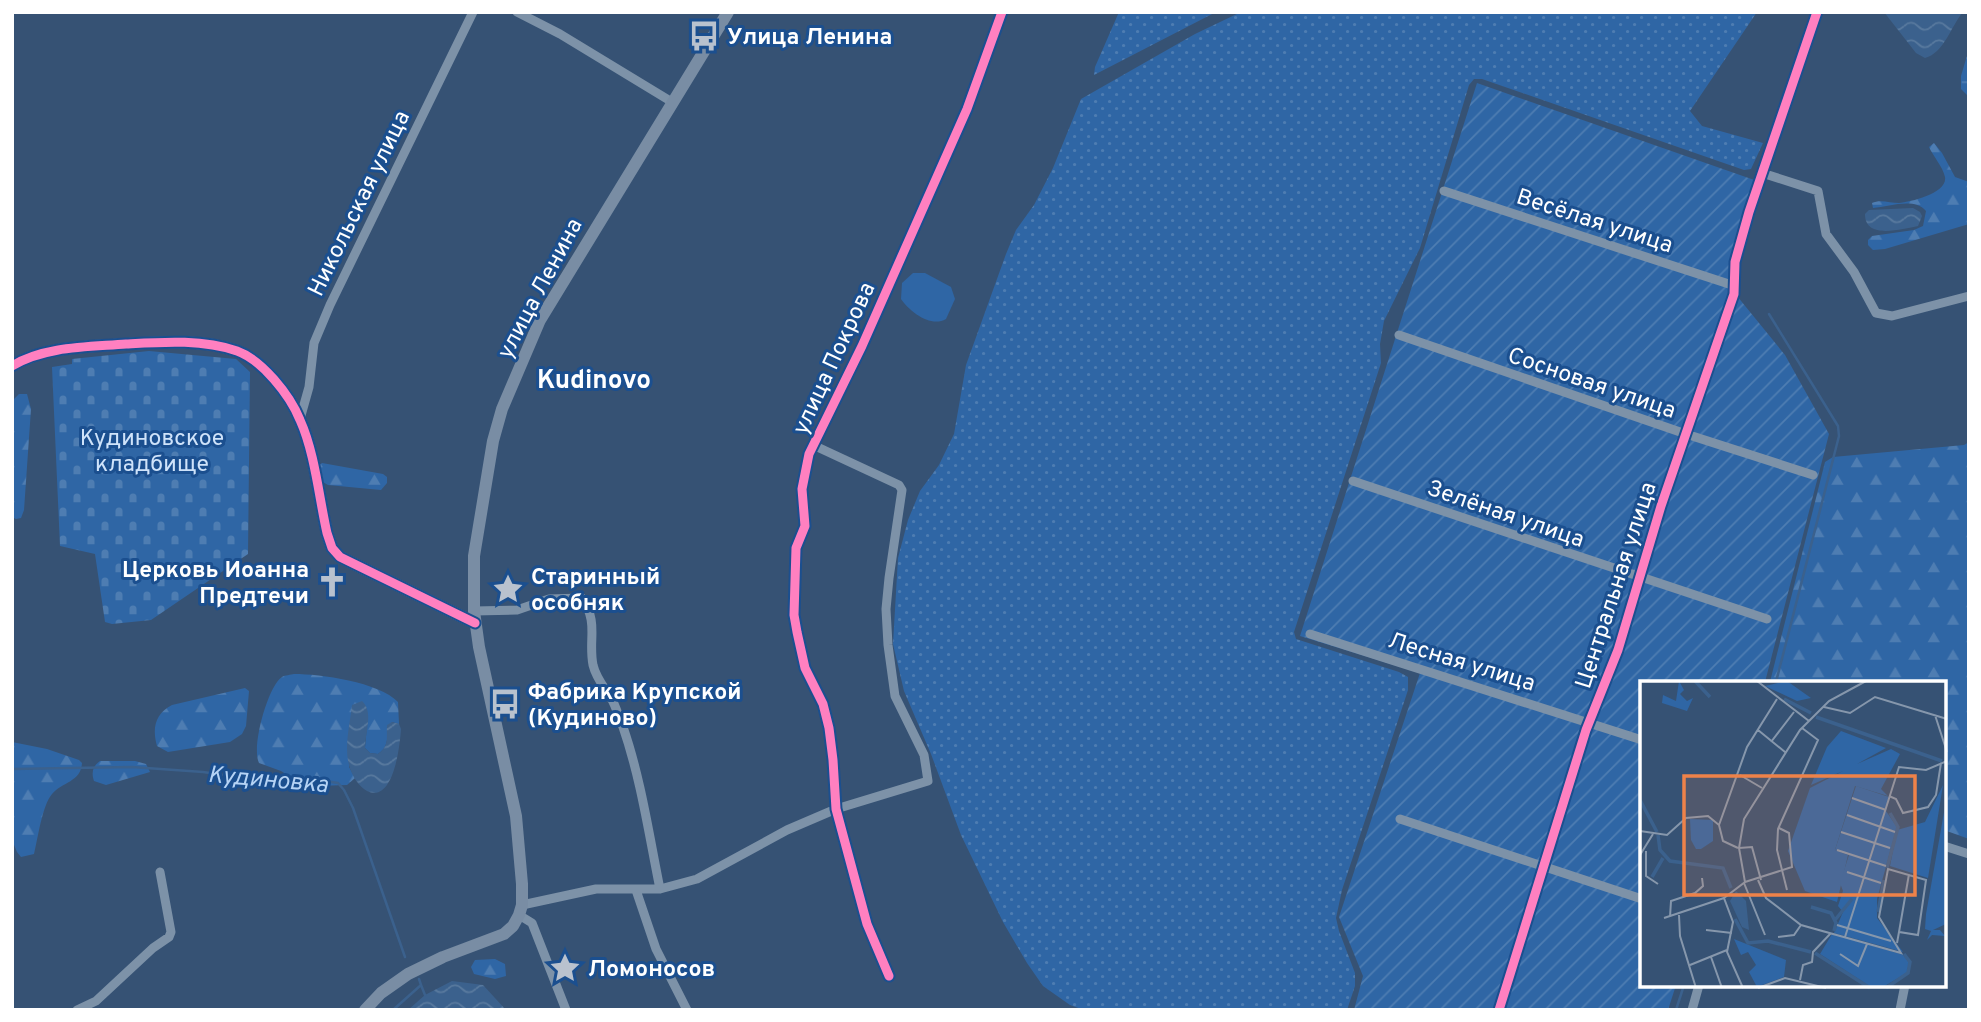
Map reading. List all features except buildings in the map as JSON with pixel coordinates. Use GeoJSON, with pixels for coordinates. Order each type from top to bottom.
{"type":"FeatureCollection","features":[{"type":"Feature","properties":{"kind":"main road","name":"улица Ленина"},"geometry":{"type":"LineString","coordinates":[[521,910],[516,816],[475,617],[474,556],[493,441],[502,409],[540,320],[728,12]]}},
{"type":"Feature","properties":{"kind":"main road"},"geometry":{"type":"LineString","coordinates":[[12,366],[36,355],[90,346],[177,343],[217,346],[238,352],[258,363],[276,381],[300,419],[327,533],[332,548],[340,557],[475,617]]}},
{"type":"Feature","properties":{"kind":"main road"},"geometry":{"type":"LineString","coordinates":[[365,1010],[381,993],[408,974],[443,957],[504,934],[513,926],[521,910]]}},
{"type":"Feature","properties":{"kind":"street","name":"Никольская улица"},"geometry":{"type":"LineString","coordinates":[[300,419],[309,387],[314,343],[330,305],[473,12]]}},
{"type":"Feature","properties":{"kind":"street"},"geometry":{"type":"LineString","coordinates":[[517,12],[560,34],[672,102]]}},
{"type":"Feature","properties":{"kind":"street","name":"улица Покрова"},"geometry":{"type":"LineString","coordinates":[[889,976],[867,924],[836,808],[834,760],[829,728],[823,704],[806,668],[794,615],[796,548],[805,526],[802,489],[809,454],[862,346],[967,109],[1003,12]]}},
{"type":"Feature","properties":{"kind":"street","name":"Центральная улица"},"geometry":{"type":"LineString","coordinates":[[1499,1010],[1590,722],[1618,649],[1686,434],[1734,294],[1735,262],[1817,12]]}},
{"type":"Feature","properties":{"kind":"street"},"geometry":{"type":"LineString","coordinates":[[1762,173],[1818,191],[1826,234],[1854,272],[1876,313],[1892,316],[1969,296]]}},
{"type":"Feature","properties":{"kind":"street","name":"Весёлая улица"},"geometry":{"type":"LineString","coordinates":[[1444,191],[1735,286]]}},
{"type":"Feature","properties":{"kind":"street","name":"Сосновая улица"},"geometry":{"type":"LineString","coordinates":[[1399,335],[1814,475]]}},
{"type":"Feature","properties":{"kind":"street"},"geometry":{"type":"LineString","coordinates":[[566,1010],[532,923],[521,910],[596,889],[660,889],[697,879],[787,830],[836,808],[928,781],[925,755],[895,696],[888,645],[886,609],[902,490],[899,485],[813,445]]}},
{"type":"Feature","properties":{"kind":"street","name":"Зелёная улица"},"geometry":{"type":"LineString","coordinates":[[1353,481],[1767,619]]}},
{"type":"Feature","properties":{"kind":"street"},"geometry":{"type":"LineString","coordinates":[[475,617],[517,610],[549,599],[582,598],[589,608],[593,634],[593,663],[596,674],[612,699],[623,729],[639,786],[660,889]]}},
{"type":"Feature","properties":{"kind":"street","name":"Лесная улица"},"geometry":{"type":"LineString","coordinates":[[1310,634],[1640,739]]}},
{"type":"Feature","properties":{"kind":"street"},"geometry":{"type":"LineString","coordinates":[[1400,819],[1640,898]]}},
{"type":"Feature","properties":{"kind":"street"},"geometry":{"type":"LineString","coordinates":[[1946,847],[1969,854]]}},
{"type":"Feature","properties":{"kind":"street"},"geometry":{"type":"LineString","coordinates":[[77,1010],[96,1000],[153,948],[169,937],[171,932],[160,872]]}},
{"type":"Feature","properties":{"kind":"street"},"geometry":{"type":"LineString","coordinates":[[636,890],[656,949],[687,1010]]}},
{"type":"Feature","properties":{"kind":"street"},"geometry":{"type":"LineString","coordinates":[[1692,1010],[1698,987]]}},
{"type":"Feature","properties":{"kind":"street"},"geometry":{"type":"LineString","coordinates":[[1900,1010],[1905,987]]}},
{"type":"Feature","properties":{"kind":"green space"},"geometry":{"type":"Polygon","coordinates":[[[1119,12],[1216,12],[1094,75],[1119,12]]]}},
{"type":"Feature","properties":{"kind":"green space"},"geometry":{"type":"Polygon","coordinates":[[[1241,12],[1757,12],[1690,111],[1702,126],[1763,143],[1751,169],[1744,170],[1482,79],[1474,79],[1469,85],[1420,248],[1384,321],[1380,344],[1381,363],[1294,632],[1296,639],[1408,677],[1408,690],[1342,890],[1336,918],[1355,973],[1355,986],[1347,1010],[1084,1010],[1070,1005],[1043,986],[1003,922],[961,835],[904,691],[893,644],[898,558],[908,520],[920,491],[939,465],[954,434],[966,365],[1006,254],[1016,230],[1034,205],[1053,168],[1081,99],[1195,34],[1241,12]]]}},
{"type":"Feature","properties":{"kind":"green space"},"geometry":{"type":"Polygon","coordinates":[[[1969,49],[1969,97],[1961,89],[1961,76],[1969,49]]]}},
{"type":"Feature","properties":{"kind":"green space"},"geometry":{"type":"Polygon","coordinates":[[[1477,83],[1760,182],[1737,263],[1737,296],[1785,355],[1829,434],[1765,681],[1640,681],[1640,987],[1675,987],[1668,1010],[1354,1010],[1363,976],[1339,917],[1420,673],[1300,636],[1477,83]]]}},
{"type":"Feature","properties":{"kind":"green space"},"geometry":{"type":"Polygon","coordinates":[[[1934,143],[1955,177],[1969,182],[1969,224],[1885,249],[1873,250],[1868,245],[1872,236],[1914,230],[1923,226],[1926,211],[1915,204],[1873,208],[1872,203],[1912,201],[1941,188],[1945,177],[1929,147],[1934,143]]]}},
{"type":"Feature","properties":{"kind":"green space"},"geometry":{"type":"Polygon","coordinates":[[[913,273],[925,273],[951,287],[955,299],[946,319],[928,320],[915,313],[901,299],[902,283],[913,273]]]}},
{"type":"Feature","properties":{"kind":"green space","name":"Кудиновское кладбище"},"geometry":{"type":"Polygon","coordinates":[[[149,351],[236,359],[250,372],[248,554],[151,620],[112,624],[105,622],[95,554],[60,546],[52,367],[72,364],[72,359],[149,351]]]}},
{"type":"Feature","properties":{"kind":"green space"},"geometry":{"type":"Polygon","coordinates":[[[19,394],[27,394],[31,409],[24,510],[21,518],[16,519],[12,517],[12,401],[19,394]]]}},
{"type":"Feature","properties":{"kind":"green space"},"geometry":{"type":"Polygon","coordinates":[[[1969,442],[1969,839],[1946,831],[1946,681],[1770,681],[1825,462],[1833,457],[1964,445],[1969,442]]]}},
{"type":"Feature","properties":{"kind":"green space"},"geometry":{"type":"Polygon","coordinates":[[[322,463],[383,474],[387,477],[387,483],[381,490],[328,485],[321,481],[318,466],[322,463]]]}},
{"type":"Feature","properties":{"kind":"green space"},"geometry":{"type":"Polygon","coordinates":[[[294,674],[364,684],[398,702],[399,724],[392,722],[387,730],[385,746],[378,754],[370,753],[365,748],[368,714],[349,767],[355,778],[347,785],[303,785],[281,771],[259,763],[257,744],[266,704],[283,676],[294,674]]]}},
{"type":"Feature","properties":{"kind":"green space"},"geometry":{"type":"Polygon","coordinates":[[[245,688],[249,691],[246,726],[242,734],[230,742],[168,752],[157,746],[156,722],[172,705],[245,688]]]}},
{"type":"Feature","properties":{"kind":"green space"},"geometry":{"type":"Polygon","coordinates":[[[12,742],[47,749],[82,763],[78,774],[56,790],[49,799],[34,854],[21,857],[12,840],[12,742]]]}},
{"type":"Feature","properties":{"kind":"green space"},"geometry":{"type":"Polygon","coordinates":[[[100,761],[135,761],[146,764],[150,772],[106,785],[94,781],[93,778],[93,770],[100,761]]]}},
{"type":"Feature","properties":{"kind":"green space"},"geometry":{"type":"Polygon","coordinates":[[[495,959],[505,964],[506,976],[495,979],[474,974],[471,967],[475,960],[495,959]]]}},
{"type":"Feature","properties":{"kind":"water"},"geometry":{"type":"Polygon","coordinates":[[[1884,12],[1963,12],[1942,45],[1925,58],[1916,53],[1884,12]]]}},
{"type":"Feature","properties":{"kind":"water"},"geometry":{"type":"Polygon","coordinates":[[[1913,208],[1922,216],[1918,226],[1894,230],[1877,230],[1871,227],[1865,214],[1869,210],[1913,208]]]}},
{"type":"Feature","properties":{"kind":"water"},"geometry":{"type":"Polygon","coordinates":[[[362,701],[368,711],[365,748],[370,753],[378,754],[384,748],[387,725],[392,722],[399,724],[401,729],[394,770],[384,789],[376,793],[367,791],[358,783],[349,765],[347,743],[352,705],[362,701]]]}},
{"type":"Feature","properties":{"kind":"water"},"geometry":{"type":"Polygon","coordinates":[[[452,981],[483,985],[506,1010],[408,1010],[425,995],[452,981]]]}},
{"type":"Feature","properties":{"kind":"waterway"},"geometry":{"type":"LineString","coordinates":[[1769,314],[1838,426],[1839,436],[1776,681]]}},
{"type":"Feature","properties":{"kind":"waterway","name":"Кудиновка"},"geometry":{"type":"LineString","coordinates":[[12,769],[132,767],[203,772],[259,780],[312,779],[338,783],[353,808],[405,957]]}},
{"type":"Feature","properties":{"kind":"waterway","name":"Кудиновка"},"geometry":{"type":"LineString","coordinates":[[393,1010],[421,985],[419,979]]}},
{"type":"Feature","properties":{"kind":"waterway"},"geometry":{"type":"LineString","coordinates":[[421,985],[425,995]]}},
{"type":"Feature","properties":{"kind":"waterway"},"geometry":{"type":"LineString","coordinates":[[1676,1010],[1683,987]]}},
{"type":"Feature","properties":{"kind":"cycle path"},"geometry":{"type":"LineString","coordinates":[[889,976],[867,924],[836,809],[829,728],[823,704],[805,668],[797,632],[794,615],[796,548],[805,526],[802,489],[809,454],[862,346],[967,109],[1002,12]]}},
{"type":"Feature","properties":{"kind":"cycle path"},"geometry":{"type":"LineString","coordinates":[[1499,1010],[1586,730],[1618,650],[1661,506],[1734,294],[1735,262],[1749,212],[1817,12]]}},
{"type":"Feature","properties":{"kind":"cycle path"},"geometry":{"type":"LineString","coordinates":[[12,366],[38,355],[83,347],[182,342],[237,351],[256,362],[274,379],[300,420],[313,461],[332,548],[340,557],[475,623]]}},
{"type":"Feature","properties":{"kind":"place","name":"Улица Ленина"},"geometry":{"type":"Point","coordinates":[704,36]}},
{"type":"Feature","properties":{"kind":"place","name":"Церковь Иоанна Предтечи"},"geometry":{"type":"Point","coordinates":[332,582]}},
{"type":"Feature","properties":{"kind":"place","name":"Старинный особняк"},"geometry":{"type":"Point","coordinates":[508,589]}},
{"type":"Feature","properties":{"kind":"place","name":"Фабрика Крупской (Кудиново)"},"geometry":{"type":"Point","coordinates":[505,704]}},
{"type":"Feature","properties":{"kind":"place","name":"Ломоносов"},"geometry":{"type":"Point","coordinates":[565,968]}},
{"type":"Feature","properties":{"kind":"district","name":"Kudinovo"},"geometry":{"type":"Point","coordinates":[594,379]}}]}
